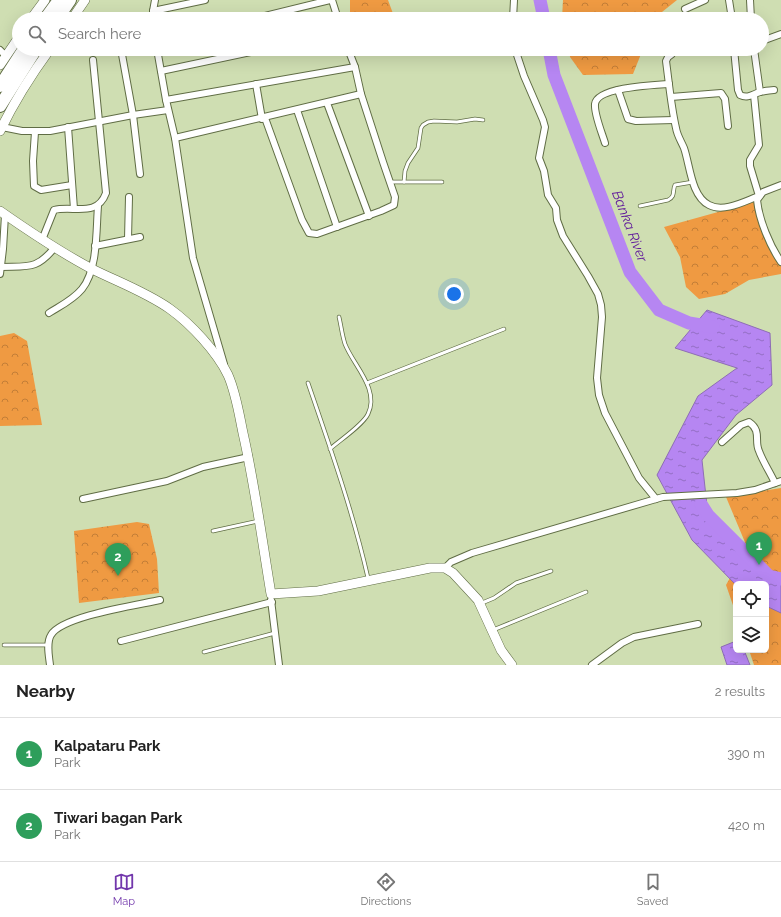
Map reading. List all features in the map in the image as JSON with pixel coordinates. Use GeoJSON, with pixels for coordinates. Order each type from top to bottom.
{"type":"FeatureCollection","features":[{"type":"Feature","properties":{"kind":"highway"},"geometry":{"type":"LineString","coordinates":[[50,12],[59,0]]}},
{"type":"Feature","properties":{"kind":"highway"},"geometry":{"type":"LineString","coordinates":[[62,12],[70,0]]}},
{"type":"Feature","properties":{"kind":"highway"},"geometry":{"type":"LineString","coordinates":[[0,86],[19,56]]}},
{"type":"Feature","properties":{"kind":"highway"},"geometry":{"type":"LineString","coordinates":[[0,106],[32,56]]}},
{"type":"Feature","properties":{"kind":"street"},"geometry":{"type":"LineString","coordinates":[[36,12],[45,0]]}},
{"type":"Feature","properties":{"kind":"street"},"geometry":{"type":"LineString","coordinates":[[77,12],[85,0]]}},
{"type":"Feature","properties":{"kind":"street"},"geometry":{"type":"LineString","coordinates":[[155,0],[153,11],[205,0]]}},
{"type":"Feature","properties":{"kind":"street"},"geometry":{"type":"LineString","coordinates":[[281,12],[331,0],[335,12]]}},
{"type":"Feature","properties":{"kind":"street"},"geometry":{"type":"LineString","coordinates":[[513,12],[514,0]]}},
{"type":"Feature","properties":{"kind":"street"},"geometry":{"type":"LineString","coordinates":[[685,9],[705,0]]}},
{"type":"Feature","properties":{"kind":"street"},"geometry":{"type":"LineString","coordinates":[[729,0],[731,12]]}},
{"type":"Feature","properties":{"kind":"street"},"geometry":{"type":"LineString","coordinates":[[750,0],[751,12]]}},
{"type":"Feature","properties":{"kind":"street"},"geometry":{"type":"LineString","coordinates":[[769,39],[781,34]]}},
{"type":"Feature","properties":{"kind":"street"},"geometry":{"type":"LineString","coordinates":[[0,65],[3,53],[12,44]]}},
{"type":"Feature","properties":{"kind":"street"},"geometry":{"type":"LineString","coordinates":[[45,56],[36,67],[8,114],[1,129],[35,132],[168,110]]}},
{"type":"Feature","properties":{"kind":"street"},"geometry":{"type":"LineString","coordinates":[[122,56],[133,115],[140,174]]}},
{"type":"Feature","properties":{"kind":"street"},"geometry":{"type":"LineString","coordinates":[[158,56],[168,110],[175,138],[193,258],[227,374],[234,391],[249,457],[271,598],[279,665]]}},
{"type":"Feature","properties":{"kind":"street"},"geometry":{"type":"LineString","coordinates":[[161,71],[232,56]]}},
{"type":"Feature","properties":{"kind":"street"},"geometry":{"type":"LineString","coordinates":[[256,84],[264,118],[306,229],[309,233],[317,234],[369,216],[394,205],[395,197],[361,94],[355,67],[351,56]]}},
{"type":"Feature","properties":{"kind":"street"},"geometry":{"type":"LineString","coordinates":[[517,56],[524,76],[543,120],[544,127],[539,158],[544,171],[548,195],[556,208],[557,220],[563,236],[598,294],[601,305],[602,318],[597,378],[605,413],[639,478],[656,499]]}},
{"type":"Feature","properties":{"kind":"street"},"geometry":{"type":"LineString","coordinates":[[669,56],[666,61],[674,120],[693,182],[702,200],[717,208],[727,207],[759,196],[763,192],[781,185]]}},
{"type":"Feature","properties":{"kind":"street"},"geometry":{"type":"LineString","coordinates":[[735,56],[740,95],[744,97],[774,90]]}},
{"type":"Feature","properties":{"kind":"street"},"geometry":{"type":"LineString","coordinates":[[754,56],[759,145],[750,160],[750,166],[759,196],[757,200],[758,206],[767,235],[781,262]]}},
{"type":"Feature","properties":{"kind":"street"},"geometry":{"type":"LineString","coordinates":[[42,240],[54,210],[91,208],[98,206],[104,200],[106,193],[93,60]]}},
{"type":"Feature","properties":{"kind":"street"},"geometry":{"type":"LineString","coordinates":[[166,100],[355,67]]}},
{"type":"Feature","properties":{"kind":"street"},"geometry":{"type":"LineString","coordinates":[[605,143],[595,111],[595,103],[597,98],[618,90],[669,84]]}},
{"type":"Feature","properties":{"kind":"street"},"geometry":{"type":"LineString","coordinates":[[618,90],[628,119],[636,121],[674,120]]}},
{"type":"Feature","properties":{"kind":"street"},"geometry":{"type":"LineString","coordinates":[[175,138],[361,94]]}},
{"type":"Feature","properties":{"kind":"street"},"geometry":{"type":"LineString","coordinates":[[671,97],[721,94],[725,99],[728,126]]}},
{"type":"Feature","properties":{"kind":"street"},"geometry":{"type":"LineString","coordinates":[[327,102],[369,216]]}},
{"type":"Feature","properties":{"kind":"street"},"geometry":{"type":"LineString","coordinates":[[297,110],[337,227]]}},
{"type":"Feature","properties":{"kind":"street"},"geometry":{"type":"LineString","coordinates":[[68,127],[74,209]]}},
{"type":"Feature","properties":{"kind":"street"},"geometry":{"type":"LineString","coordinates":[[35,132],[33,161],[34,186],[41,190],[72,185]]}},
{"type":"Feature","properties":{"kind":"street"},"geometry":{"type":"LineString","coordinates":[[128,239],[129,197]]}},
{"type":"Feature","properties":{"kind":"street"},"geometry":{"type":"LineString","coordinates":[[49,313],[82,289],[91,273],[98,206]]}},
{"type":"Feature","properties":{"kind":"street"},"geometry":{"type":"LineString","coordinates":[[2,213],[42,240],[92,268],[156,299],[172,310],[190,326],[209,347],[227,374]]}},
{"type":"Feature","properties":{"kind":"street"},"geometry":{"type":"LineString","coordinates":[[2,213],[1,271],[36,264],[43,261],[55,247]]}},
{"type":"Feature","properties":{"kind":"street"},"geometry":{"type":"LineString","coordinates":[[95,246],[140,237]]}},
{"type":"Feature","properties":{"kind":"street"},"geometry":{"type":"LineString","coordinates":[[445,568],[451,562],[472,553],[656,499],[737,493],[755,490],[778,482],[758,450],[757,434],[752,424],[749,422],[741,425],[722,442]]}},
{"type":"Feature","properties":{"kind":"street"},"geometry":{"type":"LineString","coordinates":[[84,499],[167,481],[203,467],[249,457]]}},
{"type":"Feature","properties":{"kind":"street"},"geometry":{"type":"LineString","coordinates":[[121,641],[271,598],[318,591],[430,568],[445,568],[453,574],[478,600],[501,650],[512,665]]}},
{"type":"Feature","properties":{"kind":"street"},"geometry":{"type":"LineString","coordinates":[[50,665],[49,638],[56,629],[71,621],[160,600]]}},
{"type":"Feature","properties":{"kind":"street"},"geometry":{"type":"LineString","coordinates":[[592,665],[622,643],[634,637],[698,624]]}},
{"type":"Feature","properties":{"kind":"lane"},"geometry":{"type":"LineString","coordinates":[[404,182],[405,171],[408,163],[418,148],[421,128],[423,125],[428,122],[457,122],[474,119],[483,120]]}},
{"type":"Feature","properties":{"kind":"lane"},"geometry":{"type":"LineString","coordinates":[[390,182],[442,182]]}},
{"type":"Feature","properties":{"kind":"lane"},"geometry":{"type":"LineString","coordinates":[[640,206],[668,200],[674,195],[675,185],[693,182]]}},
{"type":"Feature","properties":{"kind":"lane"},"geometry":{"type":"LineString","coordinates":[[330,449],[360,423],[368,414],[371,405],[367,383],[350,356],[344,342],[339,317]]}},
{"type":"Feature","properties":{"kind":"lane"},"geometry":{"type":"LineString","coordinates":[[367,383],[504,329]]}},
{"type":"Feature","properties":{"kind":"lane"},"geometry":{"type":"LineString","coordinates":[[308,382],[357,535],[368,580]]}},
{"type":"Feature","properties":{"kind":"lane"},"geometry":{"type":"LineString","coordinates":[[212,532],[259,521]]}},
{"type":"Feature","properties":{"kind":"lane"},"geometry":{"type":"LineString","coordinates":[[480,604],[494,598],[516,583],[551,571]]}},
{"type":"Feature","properties":{"kind":"lane"},"geometry":{"type":"LineString","coordinates":[[492,630],[586,592]]}},
{"type":"Feature","properties":{"kind":"lane"},"geometry":{"type":"LineString","coordinates":[[204,652],[275,633]]}},
{"type":"Feature","properties":{"kind":"lane"},"geometry":{"type":"LineString","coordinates":[[4,645],[49,644]]}},
{"type":"Feature","properties":{"kind":"green space"},"geometry":{"type":"Polygon","coordinates":[[[350,0],[388,0],[392,12],[350,12],[350,0]]]}},
{"type":"Feature","properties":{"kind":"green space"},"geometry":{"type":"Polygon","coordinates":[[[563,0],[677,0],[662,12],[562,12],[563,0]]]}},
{"type":"Feature","properties":{"kind":"green space"},"geometry":{"type":"Polygon","coordinates":[[[640,56],[633,74],[583,75],[570,57],[640,56]]]}},
{"type":"Feature","properties":{"kind":"green space"},"geometry":{"type":"Polygon","coordinates":[[[754,202],[781,264],[781,274],[749,280],[725,294],[699,299],[686,287],[680,257],[664,227],[754,202]]]}},
{"type":"Feature","properties":{"kind":"green space"},"geometry":{"type":"Polygon","coordinates":[[[14,333],[27,341],[42,425],[0,426],[0,336],[14,333]]]}},
{"type":"Feature","properties":{"kind":"green space"},"geometry":{"type":"Polygon","coordinates":[[[781,488],[781,665],[754,665],[750,653],[769,653],[769,581],[733,581],[733,605],[726,585],[747,547],[726,497],[781,488]]]}},
{"type":"Feature","properties":{"kind":"green space"},"geometry":{"type":"Polygon","coordinates":[[[137,522],[149,524],[157,559],[159,593],[79,603],[74,531],[137,522]]]}},
{"type":"Feature","properties":{"kind":"water"},"geometry":{"type":"Polygon","coordinates":[[[707,310],[770,333],[772,385],[736,415],[702,460],[708,515],[769,576],[781,577],[781,613],[769,607],[769,581],[733,582],[692,540],[657,475],[698,396],[737,368],[675,348],[707,310]]]}},
{"type":"Feature","properties":{"kind":"water"},"geometry":{"type":"Polygon","coordinates":[[[733,642],[733,653],[745,653],[750,665],[727,665],[721,647],[733,642]]]}},
{"type":"Feature","properties":{"kind":"waterway","name":"Banka River"},"geometry":{"type":"LineString","coordinates":[[540,0],[543,12]]}},
{"type":"Feature","properties":{"kind":"waterway","name":"Banka River"},"geometry":{"type":"LineString","coordinates":[[550,56],[554,75],[630,272],[659,310],[689,323],[713,327]]}},
{"type":"Feature","properties":{"kind":"waterway","name":"Banka River"},"geometry":{"type":"LineString","coordinates":[[701,504],[708,515],[769,576],[781,579]]}},
{"type":"Feature","properties":{"kind":"place","name":"Kalpataru Park"},"geometry":{"type":"Point","coordinates":[759,565]}},
{"type":"Feature","properties":{"kind":"place","name":"Tiwari bagan Park"},"geometry":{"type":"Point","coordinates":[118,576]}}]}
